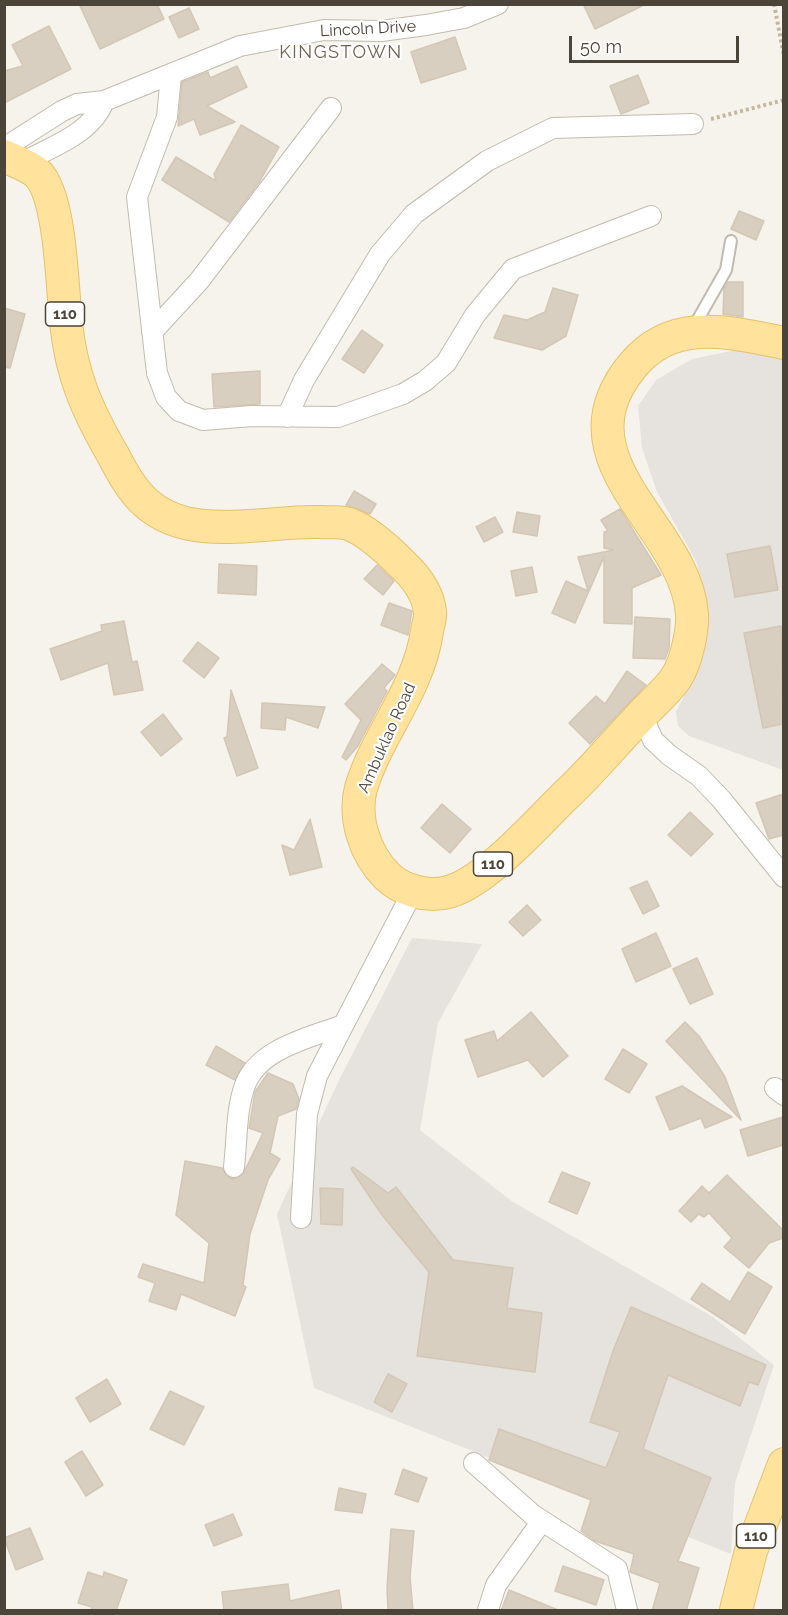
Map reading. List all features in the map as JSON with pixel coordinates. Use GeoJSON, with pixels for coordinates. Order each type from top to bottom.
{"type":"FeatureCollection","features":[{"type":"Feature","properties":{"kind":"main road","name":"Ambuklao Road"},"geometry":{"type":"LineString","coordinates":[[11,146],[37,172],[50,195],[61,262],[66,327],[74,367],[86,408],[129,483],[147,504],[167,516],[195,525],[229,526],[297,521],[348,524],[387,548],[419,580],[430,612],[425,648],[415,677],[360,792],[359,817],[365,841],[375,864],[394,883],[413,891],[434,894],[452,892],[479,877],[576,786],[678,676],[693,616],[684,580],[623,481],[613,458],[608,435],[610,412],[617,387],[634,364],[651,347],[692,331],[716,330],[783,343]]}},
{"type":"Feature","properties":{"kind":"main road","name":"110"},"geometry":{"type":"LineString","coordinates":[[736,1611],[751,1551],[783,1466]]}},
{"type":"Feature","properties":{"kind":"street","name":"Lincoln Drive"},"geometry":{"type":"LineString","coordinates":[[11,146],[62,111],[77,104],[104,101],[240,46],[324,30],[381,32],[426,26],[464,18],[498,4]]}},
{"type":"Feature","properties":{"kind":"street"},"geometry":{"type":"LineString","coordinates":[[171,75],[167,117],[137,197],[157,373],[166,397],[179,411],[203,420],[338,417],[403,394],[446,363],[475,315],[513,269],[651,216]]}},
{"type":"Feature","properties":{"kind":"street"},"geometry":{"type":"LineString","coordinates":[[11,146],[85,128],[100,111],[104,101]]}},
{"type":"Feature","properties":{"kind":"street"},"geometry":{"type":"LineString","coordinates":[[152,332],[199,281],[331,108]]}},
{"type":"Feature","properties":{"kind":"street"},"geometry":{"type":"LineString","coordinates":[[287,417],[304,380],[380,254],[414,214],[487,161],[553,128],[693,124]]}},
{"type":"Feature","properties":{"kind":"street"},"geometry":{"type":"LineString","coordinates":[[642,715],[653,740],[669,755],[699,776],[721,799],[783,877]]}},
{"type":"Feature","properties":{"kind":"street"},"geometry":{"type":"LineString","coordinates":[[300,1218],[307,1114],[317,1076],[413,891]]}},
{"type":"Feature","properties":{"kind":"street"},"geometry":{"type":"LineString","coordinates":[[234,1167],[244,1088],[252,1071],[269,1056],[295,1043],[343,1025]]}},
{"type":"Feature","properties":{"kind":"street"},"geometry":{"type":"LineString","coordinates":[[474,1463],[542,1521],[616,1569],[627,1611]]}},
{"type":"Feature","properties":{"kind":"street"},"geometry":{"type":"LineString","coordinates":[[488,1611],[496,1585],[542,1521]]}},
{"type":"Feature","properties":{"kind":"lane"},"geometry":{"type":"LineString","coordinates":[[692,331],[704,305],[726,270],[731,241]]}},
{"type":"Feature","properties":{"kind":"path"},"geometry":{"type":"LineString","coordinates":[[774,4],[783,56]]}},
{"type":"Feature","properties":{"kind":"path"},"geometry":{"type":"LineString","coordinates":[[693,124],[783,100]]}},
{"type":"Feature","properties":{"kind":"shaded area"},"geometry":{"type":"Polygon","coordinates":[[[736,350],[783,357],[783,770],[689,736],[678,726],[676,711],[698,671],[708,615],[697,563],[657,492],[642,448],[638,406],[656,380],[692,359],[736,350]]]}},
{"type":"Feature","properties":{"kind":"shaded area"},"geometry":{"type":"Polygon","coordinates":[[[412,938],[482,944],[438,1023],[420,1130],[513,1202],[713,1317],[774,1365],[735,1483],[731,1554],[314,1388],[277,1214],[339,1080],[412,938]]]}},
{"type":"Feature","properties":{"kind":"building"},"geometry":{"type":"Polygon","coordinates":[[[79,4],[157,4],[164,19],[100,49],[79,4]]]}},
{"type":"Feature","properties":{"kind":"building"},"geometry":{"type":"Polygon","coordinates":[[[583,4],[646,4],[595,29],[583,4]]]}},
{"type":"Feature","properties":{"kind":"building"},"geometry":{"type":"Polygon","coordinates":[[[189,8],[199,29],[179,38],[169,17],[189,8]]]}},
{"type":"Feature","properties":{"kind":"building"},"geometry":{"type":"Polygon","coordinates":[[[49,26],[71,69],[4,103],[4,71],[23,66],[12,45],[49,26]]]}},
{"type":"Feature","properties":{"kind":"building"},"geometry":{"type":"Polygon","coordinates":[[[455,37],[466,69],[421,83],[411,52],[455,37]]]}},
{"type":"Feature","properties":{"kind":"building"},"geometry":{"type":"Polygon","coordinates":[[[237,66],[247,87],[207,106],[235,122],[200,135],[194,119],[178,126],[182,82],[208,72],[210,78],[237,66]]]}},
{"type":"Feature","properties":{"kind":"building"},"geometry":{"type":"Polygon","coordinates":[[[638,75],[649,103],[621,114],[610,86],[638,75]]]}},
{"type":"Feature","properties":{"kind":"building"},"geometry":{"type":"Polygon","coordinates":[[[241,125],[279,147],[260,181],[229,222],[162,180],[176,157],[216,181],[214,174],[241,125]]]}},
{"type":"Feature","properties":{"kind":"building"},"geometry":{"type":"Polygon","coordinates":[[[739,211],[764,221],[756,240],[731,229],[739,211]]]}},
{"type":"Feature","properties":{"kind":"building"},"geometry":{"type":"Polygon","coordinates":[[[728,282],[743,282],[743,317],[723,314],[724,289],[728,282]]]}},
{"type":"Feature","properties":{"kind":"building"},"geometry":{"type":"Polygon","coordinates":[[[553,288],[578,295],[566,336],[542,350],[494,338],[504,315],[527,320],[545,312],[553,288]]]}},
{"type":"Feature","properties":{"kind":"building"},"geometry":{"type":"Polygon","coordinates":[[[4,308],[25,314],[10,368],[4,367],[4,308]]]}},
{"type":"Feature","properties":{"kind":"building"},"geometry":{"type":"Polygon","coordinates":[[[362,330],[383,345],[364,373],[342,359],[362,330]]]}},
{"type":"Feature","properties":{"kind":"building"},"geometry":{"type":"Polygon","coordinates":[[[260,371],[260,404],[214,407],[212,374],[260,371]]]}},
{"type":"Feature","properties":{"kind":"building"},"geometry":{"type":"Polygon","coordinates":[[[354,491],[376,504],[370,514],[346,505],[354,491]]]}},
{"type":"Feature","properties":{"kind":"building"},"geometry":{"type":"Polygon","coordinates":[[[620,509],[661,575],[632,588],[632,624],[604,623],[604,557],[575,623],[552,613],[566,581],[588,591],[578,557],[614,550],[604,548],[604,532],[608,531],[601,520],[620,509]]]}},
{"type":"Feature","properties":{"kind":"building"},"geometry":{"type":"Polygon","coordinates":[[[517,512],[540,516],[537,536],[513,532],[517,512]]]}},
{"type":"Feature","properties":{"kind":"building"},"geometry":{"type":"Polygon","coordinates":[[[495,517],[503,532],[484,542],[476,527],[495,517]]]}},
{"type":"Feature","properties":{"kind":"building"},"geometry":{"type":"Polygon","coordinates":[[[770,546],[778,590],[735,597],[727,554],[770,546]]]}},
{"type":"Feature","properties":{"kind":"building"},"geometry":{"type":"Polygon","coordinates":[[[219,564],[257,566],[256,595],[218,593],[219,564]]]}},
{"type":"Feature","properties":{"kind":"building"},"geometry":{"type":"Polygon","coordinates":[[[377,565],[394,581],[383,595],[364,579],[377,565]]]}},
{"type":"Feature","properties":{"kind":"building"},"geometry":{"type":"Polygon","coordinates":[[[532,567],[537,592],[516,596],[511,571],[532,567]]]}},
{"type":"Feature","properties":{"kind":"building"},"geometry":{"type":"Polygon","coordinates":[[[389,603],[412,611],[408,635],[381,625],[389,603]]]}},
{"type":"Feature","properties":{"kind":"building"},"geometry":{"type":"Polygon","coordinates":[[[635,617],[670,619],[669,648],[665,659],[633,658],[635,617]]]}},
{"type":"Feature","properties":{"kind":"building"},"geometry":{"type":"Polygon","coordinates":[[[124,621],[132,662],[137,661],[143,690],[114,695],[108,663],[61,680],[50,649],[102,631],[101,625],[124,621]]]}},
{"type":"Feature","properties":{"kind":"building"},"geometry":{"type":"Polygon","coordinates":[[[781,626],[783,724],[763,728],[744,633],[781,626]]]}},
{"type":"Feature","properties":{"kind":"building"},"geometry":{"type":"Polygon","coordinates":[[[198,642],[219,658],[204,678],[183,661],[198,642]]]}},
{"type":"Feature","properties":{"kind":"building"},"geometry":{"type":"Polygon","coordinates":[[[382,664],[395,675],[384,688],[387,691],[358,746],[346,760],[342,757],[361,720],[345,704],[382,664]]]}},
{"type":"Feature","properties":{"kind":"building"},"geometry":{"type":"Polygon","coordinates":[[[627,671],[646,685],[590,744],[569,723],[596,696],[605,704],[627,671]]]}},
{"type":"Feature","properties":{"kind":"building"},"geometry":{"type":"Polygon","coordinates":[[[231,690],[258,768],[237,776],[224,738],[227,737],[231,690]]]}},
{"type":"Feature","properties":{"kind":"building"},"geometry":{"type":"Polygon","coordinates":[[[262,703],[325,707],[318,728],[286,717],[285,730],[261,728],[262,703]]]}},
{"type":"Feature","properties":{"kind":"building"},"geometry":{"type":"Polygon","coordinates":[[[163,714],[182,739],[161,756],[141,732],[163,714]]]}},
{"type":"Feature","properties":{"kind":"building"},"geometry":{"type":"Polygon","coordinates":[[[783,794],[783,835],[769,839],[756,803],[783,794]]]}},
{"type":"Feature","properties":{"kind":"building"},"geometry":{"type":"Polygon","coordinates":[[[442,804],[471,829],[450,853],[421,828],[442,804]]]}},
{"type":"Feature","properties":{"kind":"building"},"geometry":{"type":"Polygon","coordinates":[[[690,812],[713,834],[691,856],[668,835],[690,812]]]}},
{"type":"Feature","properties":{"kind":"building"},"geometry":{"type":"Polygon","coordinates":[[[310,819],[322,867],[290,875],[282,845],[294,850],[310,819]]]}},
{"type":"Feature","properties":{"kind":"building"},"geometry":{"type":"Polygon","coordinates":[[[647,881],[659,906],[643,914],[630,888],[647,881]]]}},
{"type":"Feature","properties":{"kind":"building"},"geometry":{"type":"Polygon","coordinates":[[[527,905],[541,920],[523,936],[509,922],[527,905]]]}},
{"type":"Feature","properties":{"kind":"building"},"geometry":{"type":"Polygon","coordinates":[[[656,933],[671,966],[636,982],[622,949],[656,933]]]}},
{"type":"Feature","properties":{"kind":"building"},"geometry":{"type":"Polygon","coordinates":[[[697,958],[713,994],[690,1004],[673,969],[697,958]]]}},
{"type":"Feature","properties":{"kind":"building"},"geometry":{"type":"Polygon","coordinates":[[[531,1012],[568,1056],[543,1077],[528,1060],[478,1077],[465,1040],[494,1031],[497,1041],[531,1012]]]}},
{"type":"Feature","properties":{"kind":"building"},"geometry":{"type":"Polygon","coordinates":[[[685,1022],[699,1036],[725,1077],[741,1120],[666,1041],[685,1022]]]}},
{"type":"Feature","properties":{"kind":"building"},"geometry":{"type":"Polygon","coordinates":[[[216,1046],[245,1063],[235,1080],[206,1065],[216,1046]]]}},
{"type":"Feature","properties":{"kind":"building"},"geometry":{"type":"Polygon","coordinates":[[[623,1049],[647,1064],[629,1093],[605,1079],[623,1049]]]}},
{"type":"Feature","properties":{"kind":"building"},"geometry":{"type":"Polygon","coordinates":[[[268,1073],[293,1084],[299,1099],[296,1109],[278,1116],[270,1153],[280,1159],[268,1180],[250,1234],[243,1285],[246,1287],[235,1316],[181,1294],[176,1310],[149,1301],[155,1283],[138,1277],[143,1264],[204,1283],[209,1243],[176,1215],[185,1161],[222,1168],[232,1179],[243,1174],[263,1133],[249,1128],[255,1092],[268,1073]]]}},
{"type":"Feature","properties":{"kind":"building"},"geometry":{"type":"Polygon","coordinates":[[[682,1086],[732,1117],[705,1128],[701,1118],[670,1130],[656,1097],[682,1086]]]}},
{"type":"Feature","properties":{"kind":"building"},"geometry":{"type":"Polygon","coordinates":[[[783,1117],[783,1145],[748,1156],[740,1130],[783,1117]]]}},
{"type":"Feature","properties":{"kind":"building"},"geometry":{"type":"Polygon","coordinates":[[[353,1167],[388,1193],[396,1187],[453,1260],[513,1268],[507,1308],[542,1313],[535,1372],[417,1356],[429,1272],[382,1215],[351,1169],[353,1167]]]}},
{"type":"Feature","properties":{"kind":"building"},"geometry":{"type":"Polygon","coordinates":[[[562,1172],[590,1183],[577,1214],[549,1202],[562,1172]]]}},
{"type":"Feature","properties":{"kind":"building"},"geometry":{"type":"Polygon","coordinates":[[[727,1175],[783,1230],[783,1238],[769,1243],[749,1268],[724,1247],[732,1238],[709,1213],[704,1217],[699,1214],[691,1222],[679,1211],[702,1186],[709,1193],[727,1175]]]}},
{"type":"Feature","properties":{"kind":"building"},"geometry":{"type":"Polygon","coordinates":[[[320,1188],[343,1189],[342,1225],[321,1224],[320,1188]]]}},
{"type":"Feature","properties":{"kind":"building"},"geometry":{"type":"Polygon","coordinates":[[[748,1272],[772,1287],[745,1334],[691,1299],[702,1283],[730,1302],[748,1272]]]}},
{"type":"Feature","properties":{"kind":"building"},"geometry":{"type":"Polygon","coordinates":[[[631,1307],[766,1365],[758,1385],[749,1382],[740,1406],[668,1375],[643,1449],[711,1478],[678,1561],[699,1568],[686,1611],[652,1611],[660,1583],[630,1572],[634,1554],[595,1541],[581,1531],[591,1500],[489,1460],[499,1429],[606,1468],[620,1432],[590,1422],[613,1351],[631,1307]]]}},
{"type":"Feature","properties":{"kind":"building"},"geometry":{"type":"Polygon","coordinates":[[[388,1374],[407,1384],[392,1412],[374,1402],[388,1374]]]}},
{"type":"Feature","properties":{"kind":"building"},"geometry":{"type":"Polygon","coordinates":[[[107,1379],[121,1404],[90,1422],[76,1398],[107,1379]]]}},
{"type":"Feature","properties":{"kind":"building"},"geometry":{"type":"Polygon","coordinates":[[[170,1391],[204,1407],[184,1445],[150,1429],[170,1391]]]}},
{"type":"Feature","properties":{"kind":"building"},"geometry":{"type":"Polygon","coordinates":[[[82,1451],[103,1485],[86,1496],[65,1462],[82,1451]]]}},
{"type":"Feature","properties":{"kind":"building"},"geometry":{"type":"Polygon","coordinates":[[[403,1469],[427,1478],[418,1502],[395,1494],[403,1469]]]}},
{"type":"Feature","properties":{"kind":"building"},"geometry":{"type":"Polygon","coordinates":[[[339,1488],[366,1494],[362,1513],[335,1510],[339,1488]]]}},
{"type":"Feature","properties":{"kind":"building"},"geometry":{"type":"Polygon","coordinates":[[[233,1514],[242,1535],[214,1546],[205,1525],[233,1514]]]}},
{"type":"Feature","properties":{"kind":"building"},"geometry":{"type":"Polygon","coordinates":[[[30,1528],[43,1559],[16,1570],[4,1538],[30,1528]]]}},
{"type":"Feature","properties":{"kind":"building"},"geometry":{"type":"Polygon","coordinates":[[[391,1529],[414,1531],[410,1577],[413,1611],[388,1611],[387,1588],[391,1529]]]}},
{"type":"Feature","properties":{"kind":"building"},"geometry":{"type":"Polygon","coordinates":[[[563,1566],[604,1580],[596,1605],[555,1591],[563,1566]]]}},
{"type":"Feature","properties":{"kind":"building"},"geometry":{"type":"Polygon","coordinates":[[[88,1572],[103,1577],[104,1572],[127,1580],[116,1611],[91,1611],[92,1607],[78,1603],[88,1572]]]}},
{"type":"Feature","properties":{"kind":"building"},"geometry":{"type":"Polygon","coordinates":[[[288,1584],[290,1601],[339,1590],[342,1611],[224,1611],[222,1592],[288,1584]]]}},
{"type":"Feature","properties":{"kind":"building"},"geometry":{"type":"Polygon","coordinates":[[[509,1590],[558,1610],[558,1611],[501,1611],[509,1590]]]}},
{"type":"Feature","properties":{"kind":"district","name":"KINGSTOWN"},"geometry":{"type":"Point","coordinates":[341,53]}}]}
